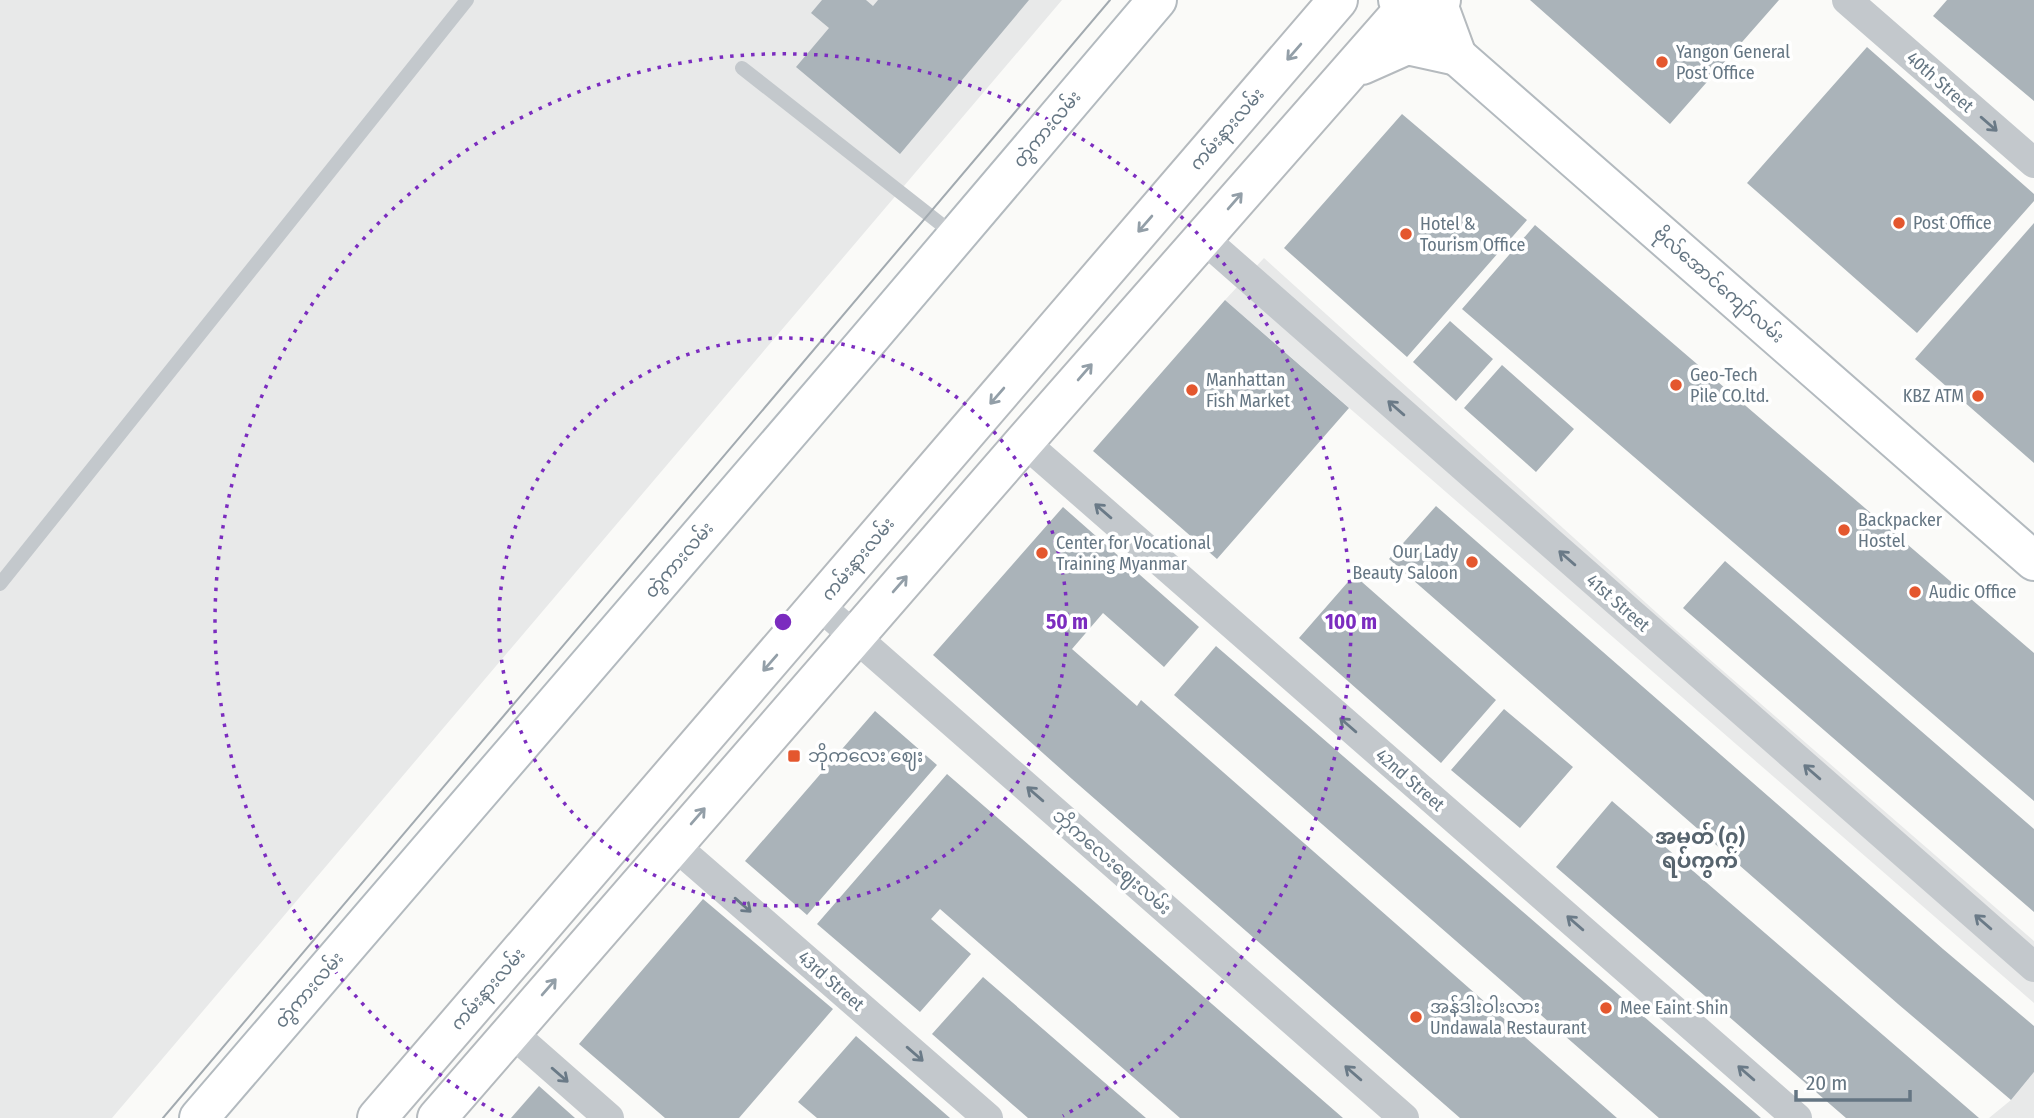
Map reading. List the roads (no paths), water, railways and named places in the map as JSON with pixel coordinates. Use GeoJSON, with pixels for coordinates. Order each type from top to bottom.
{"type":"FeatureCollection","features":[{"type":"Feature","properties":{"kind":"main road","name":"တွဲကားလမ်း"},"geometry":{"type":"LineString","coordinates":[[199,1118],[1157,0]]}},
{"type":"Feature","properties":{"kind":"main road","name":"ကမ်းနားလမ်း"},"geometry":{"type":"LineString","coordinates":[[377,1118],[820,606],[915,491],[1338,0]]}},
{"type":"Feature","properties":{"kind":"main road"},"geometry":{"type":"LineString","coordinates":[[437,1118],[1203,237],[1350,70],[1414,2],[1439,7],[1457,56]]}},
{"type":"Feature","properties":{"kind":"main road"},"geometry":{"type":"LineString","coordinates":[[1350,70],[1406,44],[1457,56]]}},
{"type":"Feature","properties":{"kind":"main road","name":"ဗိုလ်အောင်ကျော်လမ်း"},"geometry":{"type":"LineString","coordinates":[[1457,56],[2034,561]]}},
{"type":"Feature","properties":{"kind":"main road"},"geometry":{"type":"LineString","coordinates":[[445,1118],[472,1076]]}},
{"type":"Feature","properties":{"kind":"street","name":"40th Street"},"geometry":{"type":"LineString","coordinates":[[1847,0],[2034,163]]}},
{"type":"Feature","properties":{"kind":"street","name":"41st Street"},"geometry":{"type":"LineString","coordinates":[[1203,237],[2034,967]]}},
{"type":"Feature","properties":{"kind":"street","name":"42nd Street"},"geometry":{"type":"LineString","coordinates":[[1024,442],[1797,1118]]}},
{"type":"Feature","properties":{"kind":"street","name":"ဘိုကလေးဈေးလမ်း"},"geometry":{"type":"LineString","coordinates":[[820,606],[1405,1118]]}},
{"type":"Feature","properties":{"kind":"street","name":"43rd Street"},"geometry":{"type":"LineString","coordinates":[[673,844],[988,1118]]}},
{"type":"Feature","properties":{"kind":"street"},"geometry":{"type":"LineString","coordinates":[[510,1031],[609,1118]]}},
{"type":"Feature","properties":{"kind":"lane"},"geometry":{"type":"LineString","coordinates":[[0,584],[467,0]]}},
{"type":"Feature","properties":{"kind":"lane"},"geometry":{"type":"LineString","coordinates":[[742,68],[956,236]]}},
{"type":"Feature","properties":{"kind":"tram line"},"geometry":{"type":"LineString","coordinates":[[163,1118],[1110,0]]}},
{"type":"Feature","properties":{"kind":"place","name":"Yangon General Post Office"},"geometry":{"type":"Point","coordinates":[1662,62]}},
{"type":"Feature","properties":{"kind":"place","name":"Post Office"},"geometry":{"type":"Point","coordinates":[1899,223]}},
{"type":"Feature","properties":{"kind":"place","name":"Hotel & Tourism Office"},"geometry":{"type":"Point","coordinates":[1406,234]}},
{"type":"Feature","properties":{"kind":"place","name":"Geo-Tech Pile CO.ltd."},"geometry":{"type":"Point","coordinates":[1676,385]}},
{"type":"Feature","properties":{"kind":"place","name":"Manhattan Fish Market"},"geometry":{"type":"Point","coordinates":[1192,390]}},
{"type":"Feature","properties":{"kind":"place","name":"KBZ ATM"},"geometry":{"type":"Point","coordinates":[1978,396]}},
{"type":"Feature","properties":{"kind":"place","name":"Backpacker Hostel"},"geometry":{"type":"Point","coordinates":[1844,530]}},
{"type":"Feature","properties":{"kind":"place","name":"Center for Vocational Training Myanmar"},"geometry":{"type":"Point","coordinates":[1042,553]}},
{"type":"Feature","properties":{"kind":"place","name":"Our Lady Beauty Saloon"},"geometry":{"type":"Point","coordinates":[1472,562]}},
{"type":"Feature","properties":{"kind":"place","name":"Audic Office"},"geometry":{"type":"Point","coordinates":[1915,592]}},
{"type":"Feature","properties":{"kind":"place","name":"ဘိုကလေး ဈေး"},"geometry":{"type":"Point","coordinates":[794,756]}},
{"type":"Feature","properties":{"kind":"place","name":"Mee Eaint Shin"},"geometry":{"type":"Point","coordinates":[1606,1008]}},
{"type":"Feature","properties":{"kind":"place","name":"အန်ဒါးဝါးလား Undawala Restaurant"},"geometry":{"type":"Point","coordinates":[1416,1017]}},
{"type":"Feature","properties":{"kind":"district","name":"အမှတ် (၇) ရပ်ကွက်"},"geometry":{"type":"Point","coordinates":[1700,849]}}]}
